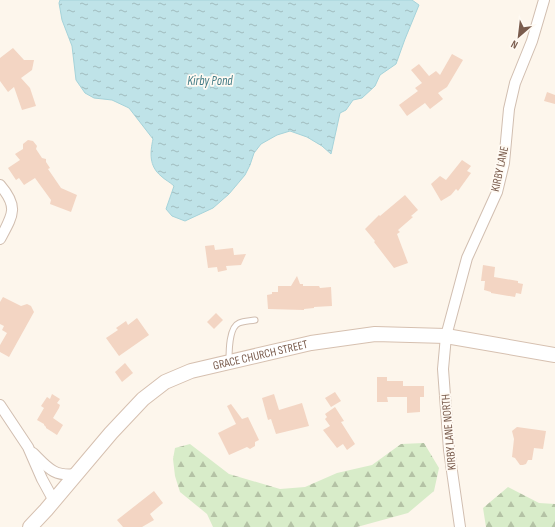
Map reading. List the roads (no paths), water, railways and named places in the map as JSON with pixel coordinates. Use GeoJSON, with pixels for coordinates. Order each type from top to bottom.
{"type":"FeatureCollection","features":[{"type":"Feature","properties":{"kind":"street","name":"KIRBY LANE"},"geometry":{"type":"LineString","coordinates":[[446,336],[467,258],[497,192],[504,163],[509,110],[515,83],[532,41],[544,0]]}},
{"type":"Feature","properties":{"kind":"street"},"geometry":{"type":"LineString","coordinates":[[0,185],[9,195],[12,202],[12,210],[10,218],[0,239]]}},
{"type":"Feature","properties":{"kind":"street","name":"GRACE CHURCH STREET"},"geometry":{"type":"LineString","coordinates":[[30,527],[54,501],[111,433],[153,390],[177,376],[191,371],[311,343],[352,336],[375,334],[446,336],[555,355]]}},
{"type":"Feature","properties":{"kind":"street","name":"KIRBY LANE NORTH"},"geometry":{"type":"LineString","coordinates":[[446,336],[443,368],[448,435],[460,527]]}},
{"type":"Feature","properties":{"kind":"street"},"geometry":{"type":"LineString","coordinates":[[0,405],[28,447],[47,468],[57,474],[76,474]]}},
{"type":"Feature","properties":{"kind":"street"},"geometry":{"type":"LineString","coordinates":[[28,447],[42,479],[54,501]]}},
{"type":"Feature","properties":{"kind":"lane"},"geometry":{"type":"LineString","coordinates":[[229,362],[230,342],[235,326],[241,322],[255,320]]}},
{"type":"Feature","properties":{"kind":"water","name":"Kirby Pond"},"geometry":{"type":"Polygon","coordinates":[[[60,0],[412,0],[419,5],[396,64],[380,75],[375,86],[362,98],[353,100],[346,110],[340,113],[331,154],[322,146],[307,137],[290,131],[277,135],[261,144],[254,153],[245,175],[229,194],[213,208],[185,221],[172,216],[166,209],[174,186],[157,172],[152,164],[151,149],[153,139],[129,108],[112,100],[94,98],[85,93],[76,80],[72,46],[62,20],[59,3],[60,0]]]}}]}
